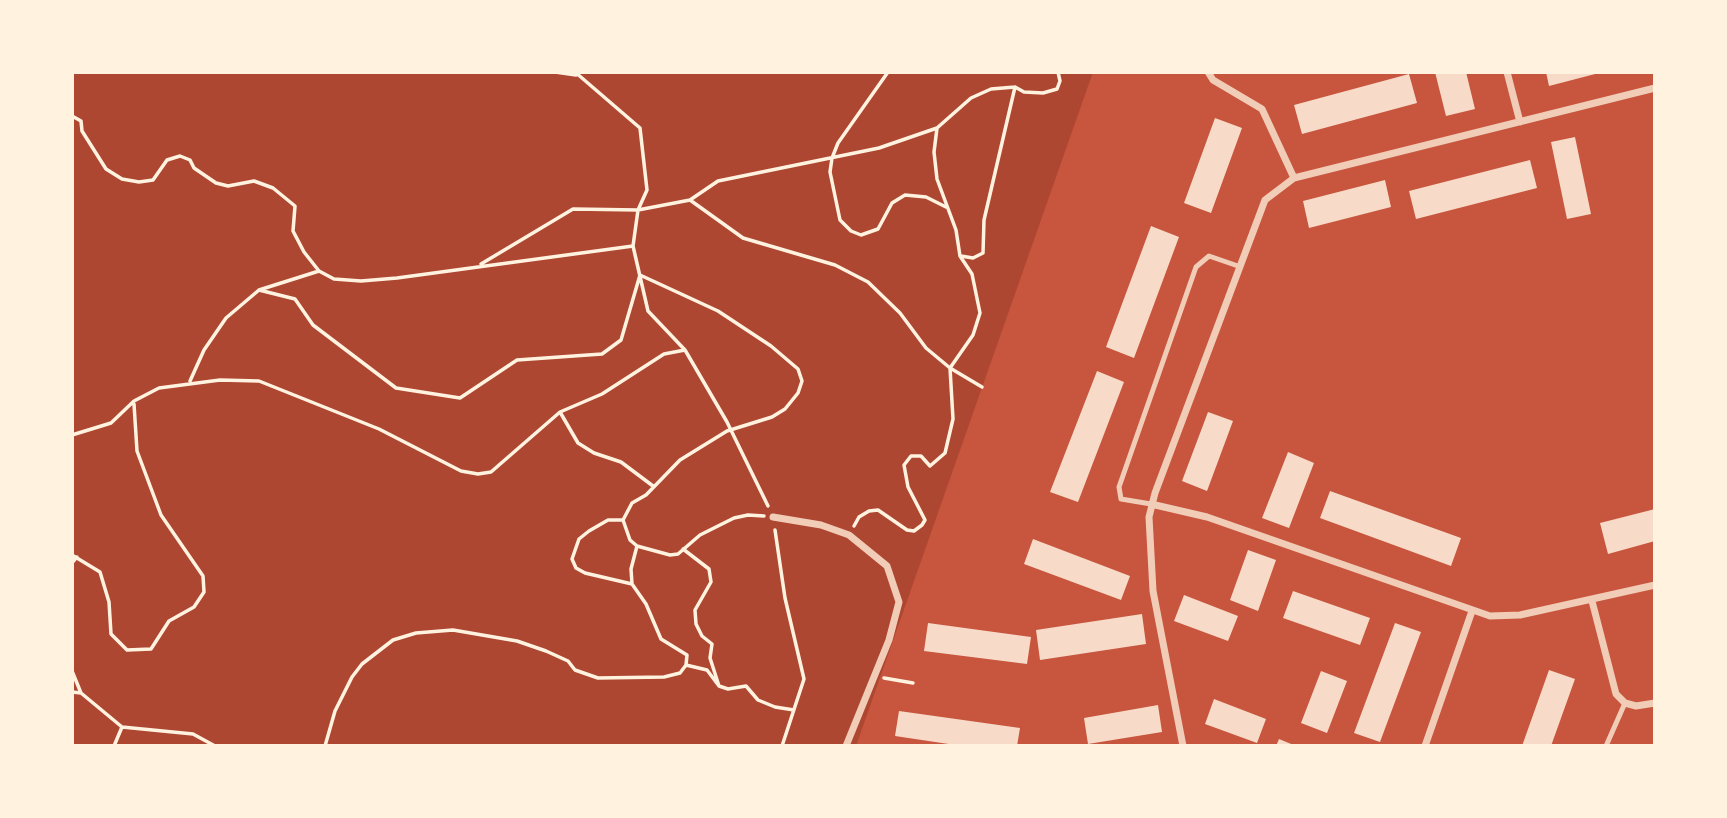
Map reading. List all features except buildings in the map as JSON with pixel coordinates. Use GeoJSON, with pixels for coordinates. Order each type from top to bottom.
{"type":"FeatureCollection","features":[{"type":"Feature","properties":{"kind":"street"},"geometry":{"type":"LineString","coordinates":[[1208,72],[1213,80],[1262,109],[1294,178]]}},
{"type":"Feature","properties":{"kind":"street"},"geometry":{"type":"LineString","coordinates":[[1507,72],[1520,121]]}},
{"type":"Feature","properties":{"kind":"street"},"geometry":{"type":"LineString","coordinates":[[1183,746],[1151,581],[1151,504],[1238,266],[1265,200],[1294,178],[1655,88]]}},
{"type":"Feature","properties":{"kind":"street"},"geometry":{"type":"LineString","coordinates":[[1151,504],[1207,517],[1490,616],[1520,615],[1655,585]]}},
{"type":"Feature","properties":{"kind":"street"},"geometry":{"type":"LineString","coordinates":[[773,517],[821,525],[849,535],[887,566],[899,602],[889,640],[846,746]]}},
{"type":"Feature","properties":{"kind":"street"},"geometry":{"type":"LineString","coordinates":[[1592,601],[1616,694],[1625,703],[1636,706],[1655,703]]}},
{"type":"Feature","properties":{"kind":"street"},"geometry":{"type":"LineString","coordinates":[[1424,746],[1472,611]]}},
{"type":"Feature","properties":{"kind":"lane"},"geometry":{"type":"LineString","coordinates":[[1151,504],[1121,499],[1119,487],[1195,267],[1209,256],[1238,266]]}},
{"type":"Feature","properties":{"kind":"lane"},"geometry":{"type":"LineString","coordinates":[[1606,746],[1625,703]]}},
{"type":"Feature","properties":{"kind":"path"},"geometry":{"type":"LineString","coordinates":[[555,72],[575,73],[640,128],[647,190],[638,210],[633,246],[648,312],[685,350],[730,430],[773,517],[785,598],[804,679],[782,746]]}},
{"type":"Feature","properties":{"kind":"path"},"geometry":{"type":"LineString","coordinates":[[888,72],[838,143],[832,158],[830,172],[840,220],[851,231],[861,235],[878,229],[892,203],[905,195],[926,197],[946,207]]}},
{"type":"Feature","properties":{"kind":"path"},"geometry":{"type":"LineString","coordinates":[[479,265],[573,209],[638,210],[690,200],[718,181],[879,148],[936,128],[971,98],[991,89],[1015,87],[1024,92],[1057,89],[1060,81],[1058,72]]}},
{"type":"Feature","properties":{"kind":"path"},"geometry":{"type":"LineString","coordinates":[[960,256],[973,258],[984,253],[984,220],[1015,87]]}},
{"type":"Feature","properties":{"kind":"path"},"geometry":{"type":"LineString","coordinates":[[72,116],[76,115],[81,121],[82,131],[107,169],[122,178],[139,182],[153,180],[167,160],[180,156],[190,160],[194,168],[216,183],[228,186],[254,181],[273,188],[295,206],[293,231],[304,252],[319,271],[334,279],[361,281],[633,246]]}},
{"type":"Feature","properties":{"kind":"path"},"geometry":{"type":"LineString","coordinates":[[849,535],[859,517],[869,511],[878,510],[907,530],[914,531],[925,520],[908,487],[904,465],[911,456],[921,456],[930,466],[945,453],[953,419],[950,368],[973,335],[979,313],[972,274],[960,256],[956,230],[937,178],[934,152],[936,128]]}},
{"type":"Feature","properties":{"kind":"path"},"geometry":{"type":"LineString","coordinates":[[690,200],[743,238],[835,265],[868,282],[900,313],[926,348],[950,368],[982,387]]}},
{"type":"Feature","properties":{"kind":"path"},"geometry":{"type":"LineString","coordinates":[[189,382],[204,350],[226,318],[259,290],[319,271]]}},
{"type":"Feature","properties":{"kind":"path"},"geometry":{"type":"LineString","coordinates":[[259,290],[295,299],[313,325],[396,388],[460,398],[517,360],[602,354],[621,340],[640,275]]}},
{"type":"Feature","properties":{"kind":"path"},"geometry":{"type":"LineString","coordinates":[[640,275],[718,311],[771,346],[798,369],[802,381],[798,393],[785,409],[772,417],[730,430],[680,460],[641,500],[632,503],[623,520],[630,540],[637,546],[670,555],[678,554],[700,535],[734,518],[748,514],[773,517]]}},
{"type":"Feature","properties":{"kind":"path"},"geometry":{"type":"LineString","coordinates":[[72,435],[111,423],[134,401],[159,388],[189,382],[259,381],[379,429],[461,471],[478,474],[491,472],[560,412],[602,394],[664,354],[685,350]]}},
{"type":"Feature","properties":{"kind":"path"},"geometry":{"type":"LineString","coordinates":[[72,555],[100,572],[109,602],[111,634],[127,650],[151,649],[169,621],[194,607],[204,592],[203,576],[161,515],[137,451],[134,401]]}},
{"type":"Feature","properties":{"kind":"path"},"geometry":{"type":"LineString","coordinates":[[560,412],[578,443],[594,453],[621,462],[653,486]]}},
{"type":"Feature","properties":{"kind":"path"},"geometry":{"type":"LineString","coordinates":[[623,520],[608,520],[589,531],[579,539],[572,559],[576,568],[585,573],[632,584]]}},
{"type":"Feature","properties":{"kind":"path"},"geometry":{"type":"LineString","coordinates":[[325,746],[335,711],[362,664],[393,640],[416,633],[453,630],[517,641],[546,651],[568,662],[575,670],[598,678],[664,677],[680,673],[686,665],[687,655],[661,639],[646,604],[632,584],[631,569],[637,546]]}},
{"type":"Feature","properties":{"kind":"path"},"geometry":{"type":"LineString","coordinates":[[682,548],[698,564],[709,569],[711,582],[695,610],[696,624],[702,636],[712,644],[710,658],[719,686]]}},
{"type":"Feature","properties":{"kind":"path"},"geometry":{"type":"LineString","coordinates":[[72,563],[77,557]]}},
{"type":"Feature","properties":{"kind":"path"},"geometry":{"type":"LineString","coordinates":[[686,665],[707,670],[719,686],[728,689],[746,686],[766,704],[794,709]]}},
{"type":"Feature","properties":{"kind":"path"},"geometry":{"type":"LineString","coordinates":[[72,671],[81,693],[122,727],[193,734],[215,746]]}},
{"type":"Feature","properties":{"kind":"path"},"geometry":{"type":"LineString","coordinates":[[875,676],[913,683]]}},
{"type":"Feature","properties":{"kind":"path"},"geometry":{"type":"LineString","coordinates":[[72,692],[81,693]]}},
{"type":"Feature","properties":{"kind":"path"},"geometry":{"type":"LineString","coordinates":[[114,746],[122,727]]}},
{"type":"Feature","properties":{"kind":"shaded area"},"geometry":{"type":"Polygon","coordinates":[[[72,72],[1093,72],[856,746],[72,746],[72,72]]]}}]}
